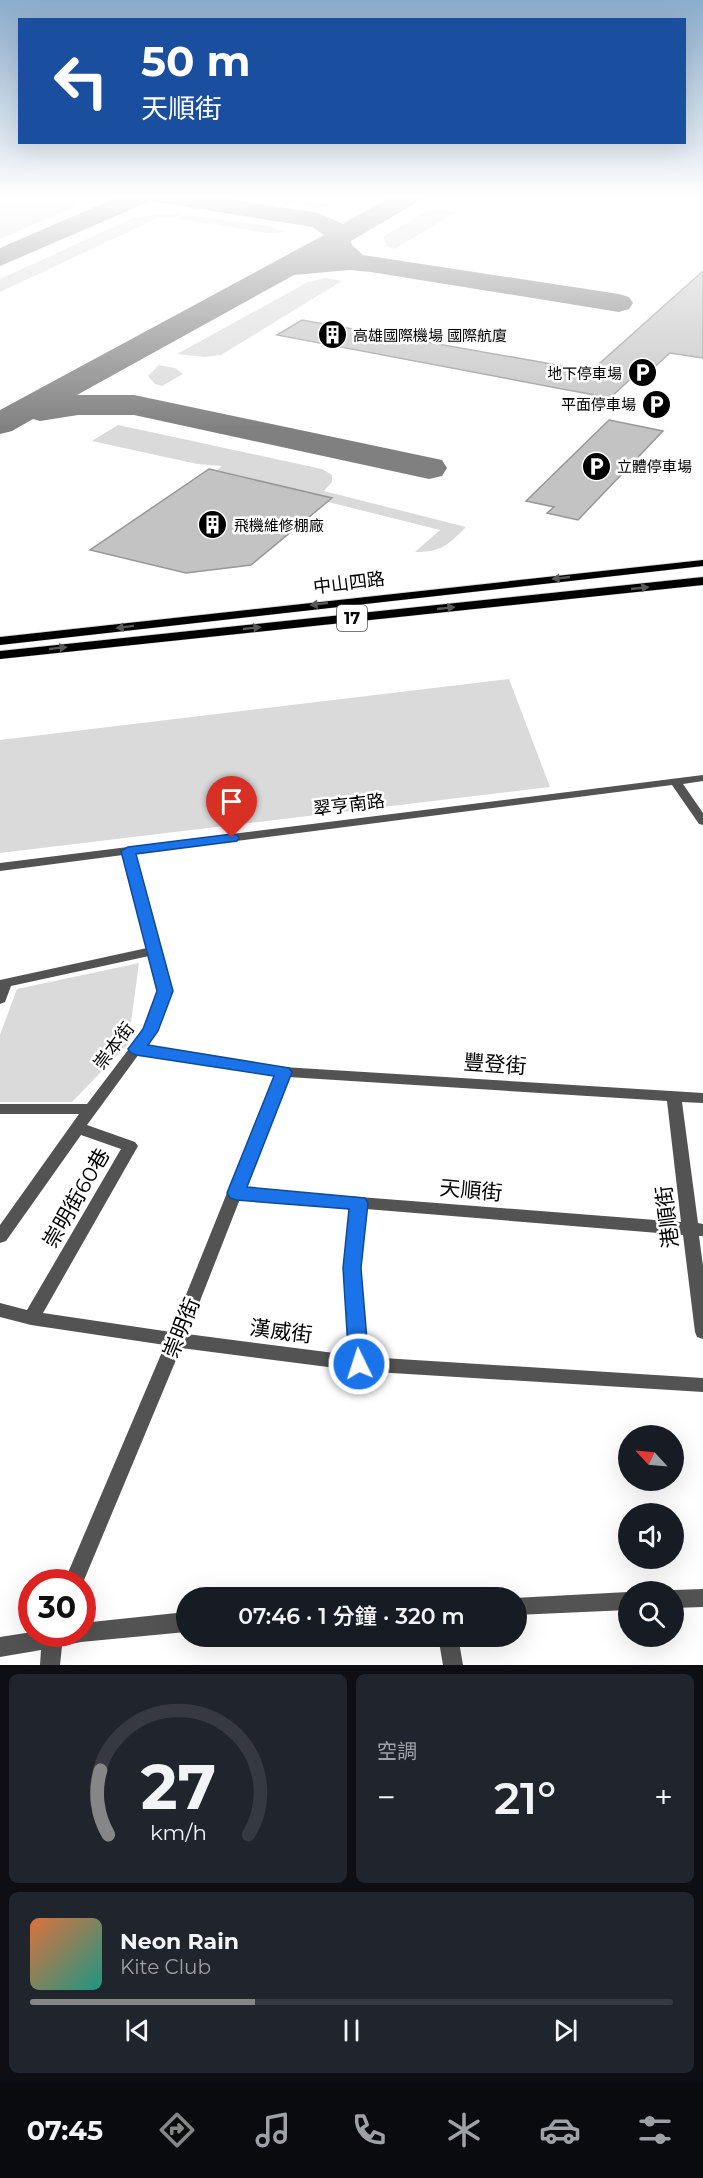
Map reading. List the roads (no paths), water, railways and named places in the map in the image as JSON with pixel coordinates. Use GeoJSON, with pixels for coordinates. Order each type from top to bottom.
{"type":"FeatureCollection","features":[{"type":"Feature","properties":{"kind":"main road","name":"中山四路"},"geometry":{"type":"LineString","coordinates":[[0,641],[703,563]]}},
{"type":"Feature","properties":{"kind":"main road","name":"中山四路"},"geometry":{"type":"LineString","coordinates":[[0,655],[703,581]]}},
{"type":"Feature","properties":{"kind":"street","name":"翠亨南路"},"geometry":{"type":"LineString","coordinates":[[0,867],[703,778]]}},
{"type":"Feature","properties":{"kind":"street"},"geometry":{"type":"LineString","coordinates":[[675,781],[703,821]]}},
{"type":"Feature","properties":{"kind":"street","name":"崇本街"},"geometry":{"type":"LineString","coordinates":[[0,1237],[150,1031],[165,991],[128,851]]}},
{"type":"Feature","properties":{"kind":"street"},"geometry":{"type":"LineString","coordinates":[[0,999],[3,983],[155,951]]}},
{"type":"Feature","properties":{"kind":"street","name":"豐登街"},"geometry":{"type":"LineString","coordinates":[[136,1049],[283,1072],[703,1098]]}},
{"type":"Feature","properties":{"kind":"street","name":"崇明街"},"geometry":{"type":"LineString","coordinates":[[80,1569],[176,1341],[283,1072]]}},
{"type":"Feature","properties":{"kind":"street","name":"港順街"},"geometry":{"type":"LineString","coordinates":[[675,1096],[696,1229],[703,1332]]}},
{"type":"Feature","properties":{"kind":"street"},"geometry":{"type":"LineString","coordinates":[[0,1109],[92,1109]]}},
{"type":"Feature","properties":{"kind":"street","name":"崇明街60巷"},"geometry":{"type":"LineString","coordinates":[[31,1318],[130,1146],[78,1128]]}},
{"type":"Feature","properties":{"kind":"street","name":"天順街"},"geometry":{"type":"LineString","coordinates":[[236,1193],[696,1229]]}},
{"type":"Feature","properties":{"kind":"street"},"geometry":{"type":"LineString","coordinates":[[359,1203],[352,1268],[359,1364]]}},
{"type":"Feature","properties":{"kind":"street","name":"漢威街"},"geometry":{"type":"LineString","coordinates":[[0,1310],[31,1318],[176,1341],[359,1364],[703,1385]]}},
{"type":"Feature","properties":{"kind":"street"},"geometry":{"type":"LineString","coordinates":[[684,1599],[703,1598]]}},
{"type":"Feature","properties":{"kind":"street"},"geometry":{"type":"LineString","coordinates":[[527,1606],[618,1601]]}},
{"type":"Feature","properties":{"kind":"street"},"geometry":{"type":"LineString","coordinates":[[96,1632],[176,1623]]}},
{"type":"Feature","properties":{"kind":"street"},"geometry":{"type":"LineString","coordinates":[[0,1647],[18,1643]]}},
{"type":"Feature","properties":{"kind":"street"},"geometry":{"type":"LineString","coordinates":[[50,1665],[51,1647]]}},
{"type":"Feature","properties":{"kind":"street"},"geometry":{"type":"LineString","coordinates":[[450,1647],[453,1665]]}},
{"type":"Feature","properties":{"kind":"place","name":"高雄國際機場 國際航廈"},"geometry":{"type":"Point","coordinates":[332,335]}},
{"type":"Feature","properties":{"kind":"place","name":"地下停車場"},"geometry":{"type":"Point","coordinates":[643,373]}},
{"type":"Feature","properties":{"kind":"place","name":"平面停車場"},"geometry":{"type":"Point","coordinates":[657,404]}},
{"type":"Feature","properties":{"kind":"place","name":"立體停車場"},"geometry":{"type":"Point","coordinates":[596,466]}},
{"type":"Feature","properties":{"kind":"place","name":"飛機維修棚廠"},"geometry":{"type":"Point","coordinates":[213,525]}}]}
